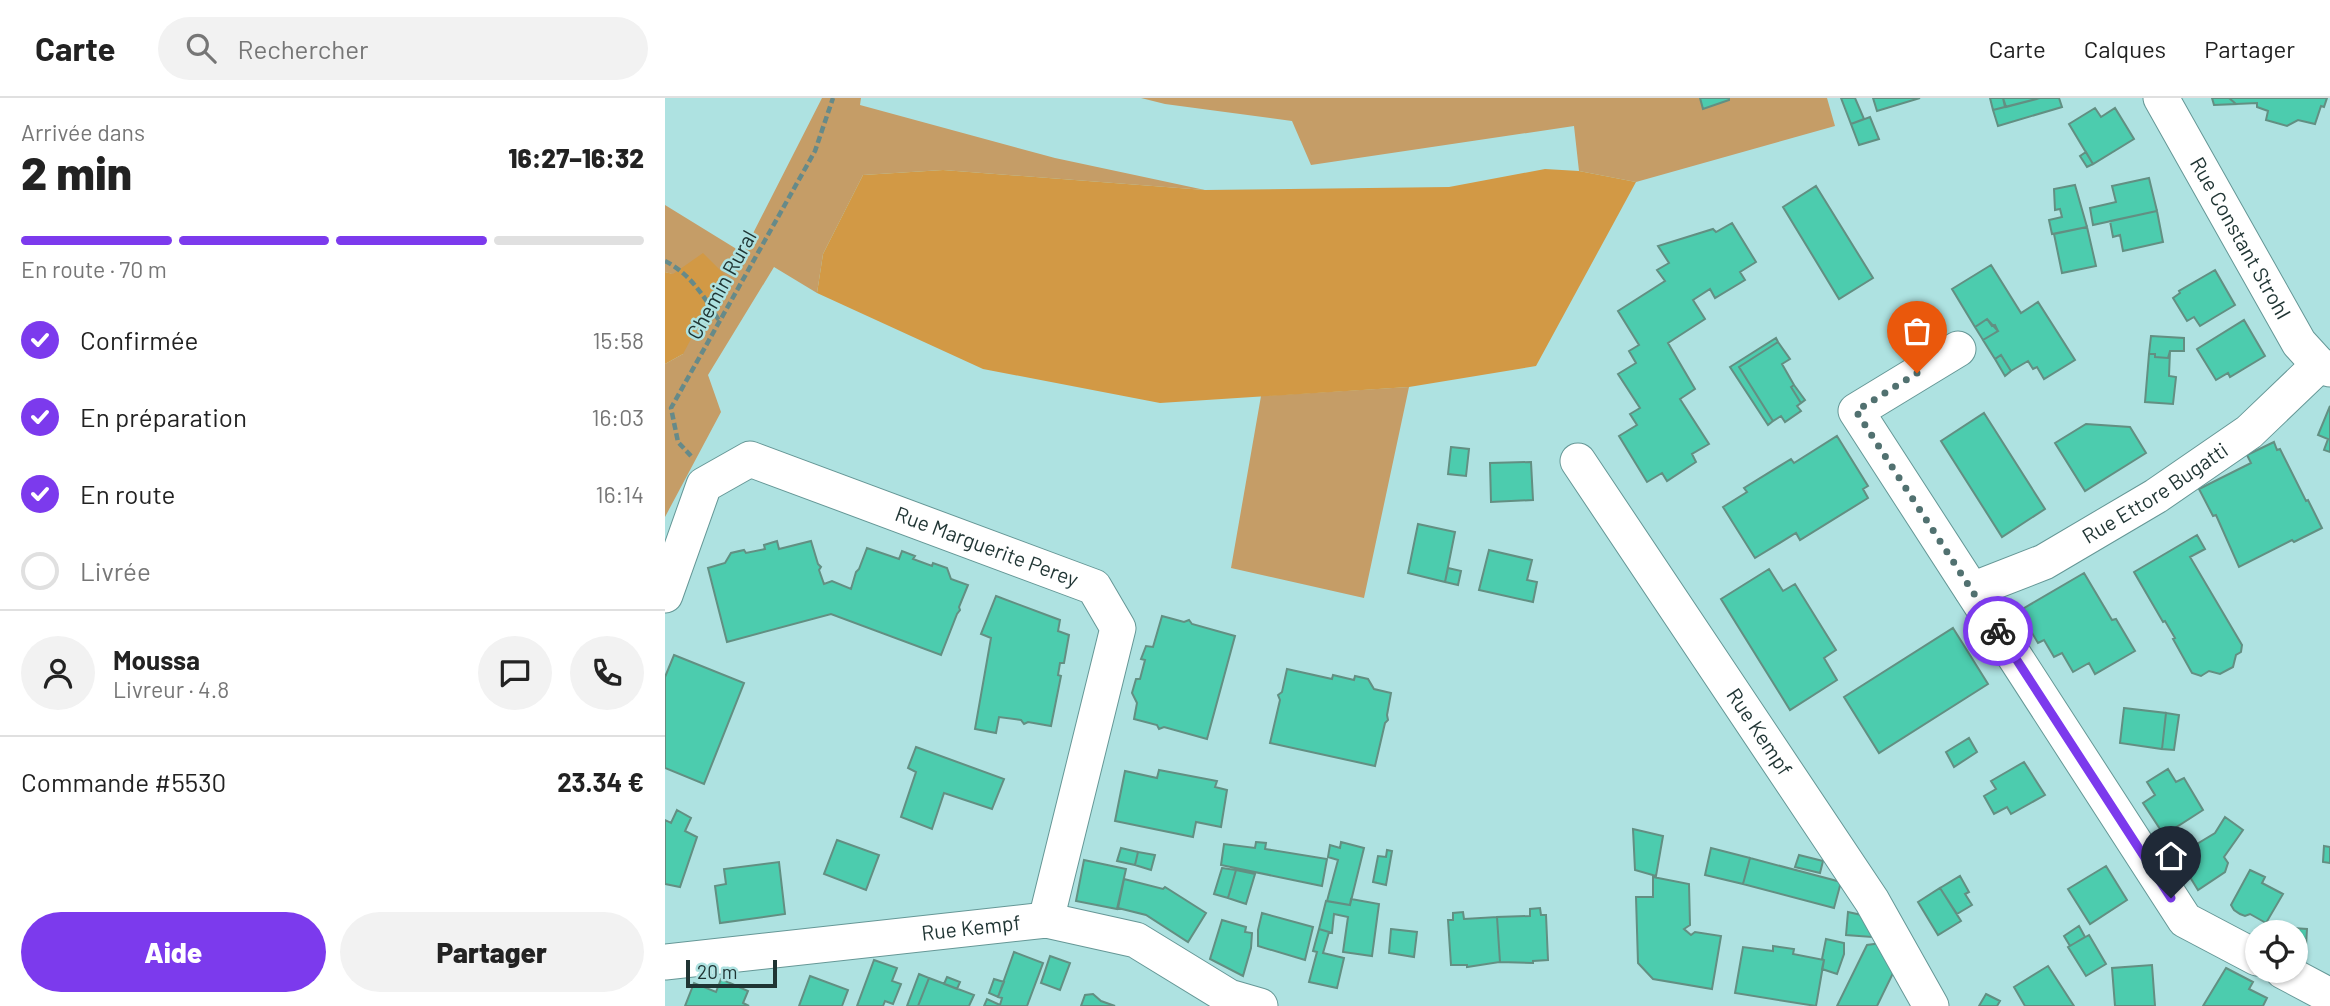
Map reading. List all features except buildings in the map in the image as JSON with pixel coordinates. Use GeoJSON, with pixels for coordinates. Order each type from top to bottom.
{"type":"FeatureCollection","features":[{"type":"Feature","properties":{"kind":"street","name":"Rue Constant Strohl"},"geometry":{"type":"LineString","coordinates":[[2161,98],[2299,343],[2325,367]]}},
{"type":"Feature","properties":{"kind":"street"},"geometry":{"type":"LineString","coordinates":[[1958,349],[1856,411],[2185,920],[2245,952]]}},
{"type":"Feature","properties":{"kind":"street","name":"Rue Ettore Bugatti"},"geometry":{"type":"LineString","coordinates":[[1972,590],[2044,562],[2157,496],[2249,432],[2325,367]]}},
{"type":"Feature","properties":{"kind":"street","name":"Rue Marguerite Perey"},"geometry":{"type":"LineString","coordinates":[[665,594],[704,485],[750,459],[1094,587],[1118,628],[1046,920]]}},
{"type":"Feature","properties":{"kind":"street","name":"Rue Kempf"},"geometry":{"type":"LineString","coordinates":[[1578,461],[1872,901],[1931,1006]]}},
{"type":"Feature","properties":{"kind":"street","name":"Rue Kempf"},"geometry":{"type":"LineString","coordinates":[[665,962],[1046,920],[1136,940],[1229,997],[1259,1006]]}},
{"type":"Feature","properties":{"kind":"street"},"geometry":{"type":"LineString","coordinates":[[2306,983],[2330,996]]}},
{"type":"Feature","properties":{"kind":"path","name":"Chemin Rural"},"geometry":{"type":"LineString","coordinates":[[712,481],[678,442],[671,408],[815,150],[833,98]]}},
{"type":"Feature","properties":{"kind":"path"},"geometry":{"type":"LineString","coordinates":[[665,261],[676,267],[702,293],[720,322]]}},
{"type":"Feature","properties":{"kind":"shaded area"},"geometry":{"type":"Polygon","coordinates":[[[822,98],[861,98],[860,105],[1055,158],[1205,190],[943,170],[863,175],[823,254],[817,293],[774,267],[708,375],[721,412],[665,517],[665,364],[683,354],[672,274],[665,272],[665,205],[743,253],[822,98]]]}},
{"type":"Feature","properties":{"kind":"shaded area"},"geometry":{"type":"Polygon","coordinates":[[[1141,98],[1827,98],[1835,126],[1636,182],[1579,171],[1574,126],[1311,165],[1292,121],[1165,104],[1141,98]]]}},
{"type":"Feature","properties":{"kind":"shaded area"},"geometry":{"type":"Polygon","coordinates":[[[1545,169],[1579,171],[1636,182],[1536,366],[1409,387],[1160,403],[983,369],[817,293],[823,254],[863,175],[943,170],[1205,190],[1449,187],[1545,169]]]}},
{"type":"Feature","properties":{"kind":"shaded area"},"geometry":{"type":"Polygon","coordinates":[[[703,253],[725,275],[683,354],[665,364],[665,272],[673,274],[703,253]]]}},
{"type":"Feature","properties":{"kind":"shaded area"},"geometry":{"type":"Polygon","coordinates":[[[1409,387],[1364,598],[1231,568],[1261,396],[1409,387]]]}},
{"type":"Feature","properties":{"kind":"way so far"},"geometry":{"type":"LineString","coordinates":[[1917,373],[1856,411],[1998,631]]}},
{"type":"Feature","properties":{"kind":"route"},"geometry":{"type":"LineString","coordinates":[[1998,631],[2171,898]]}}]}
